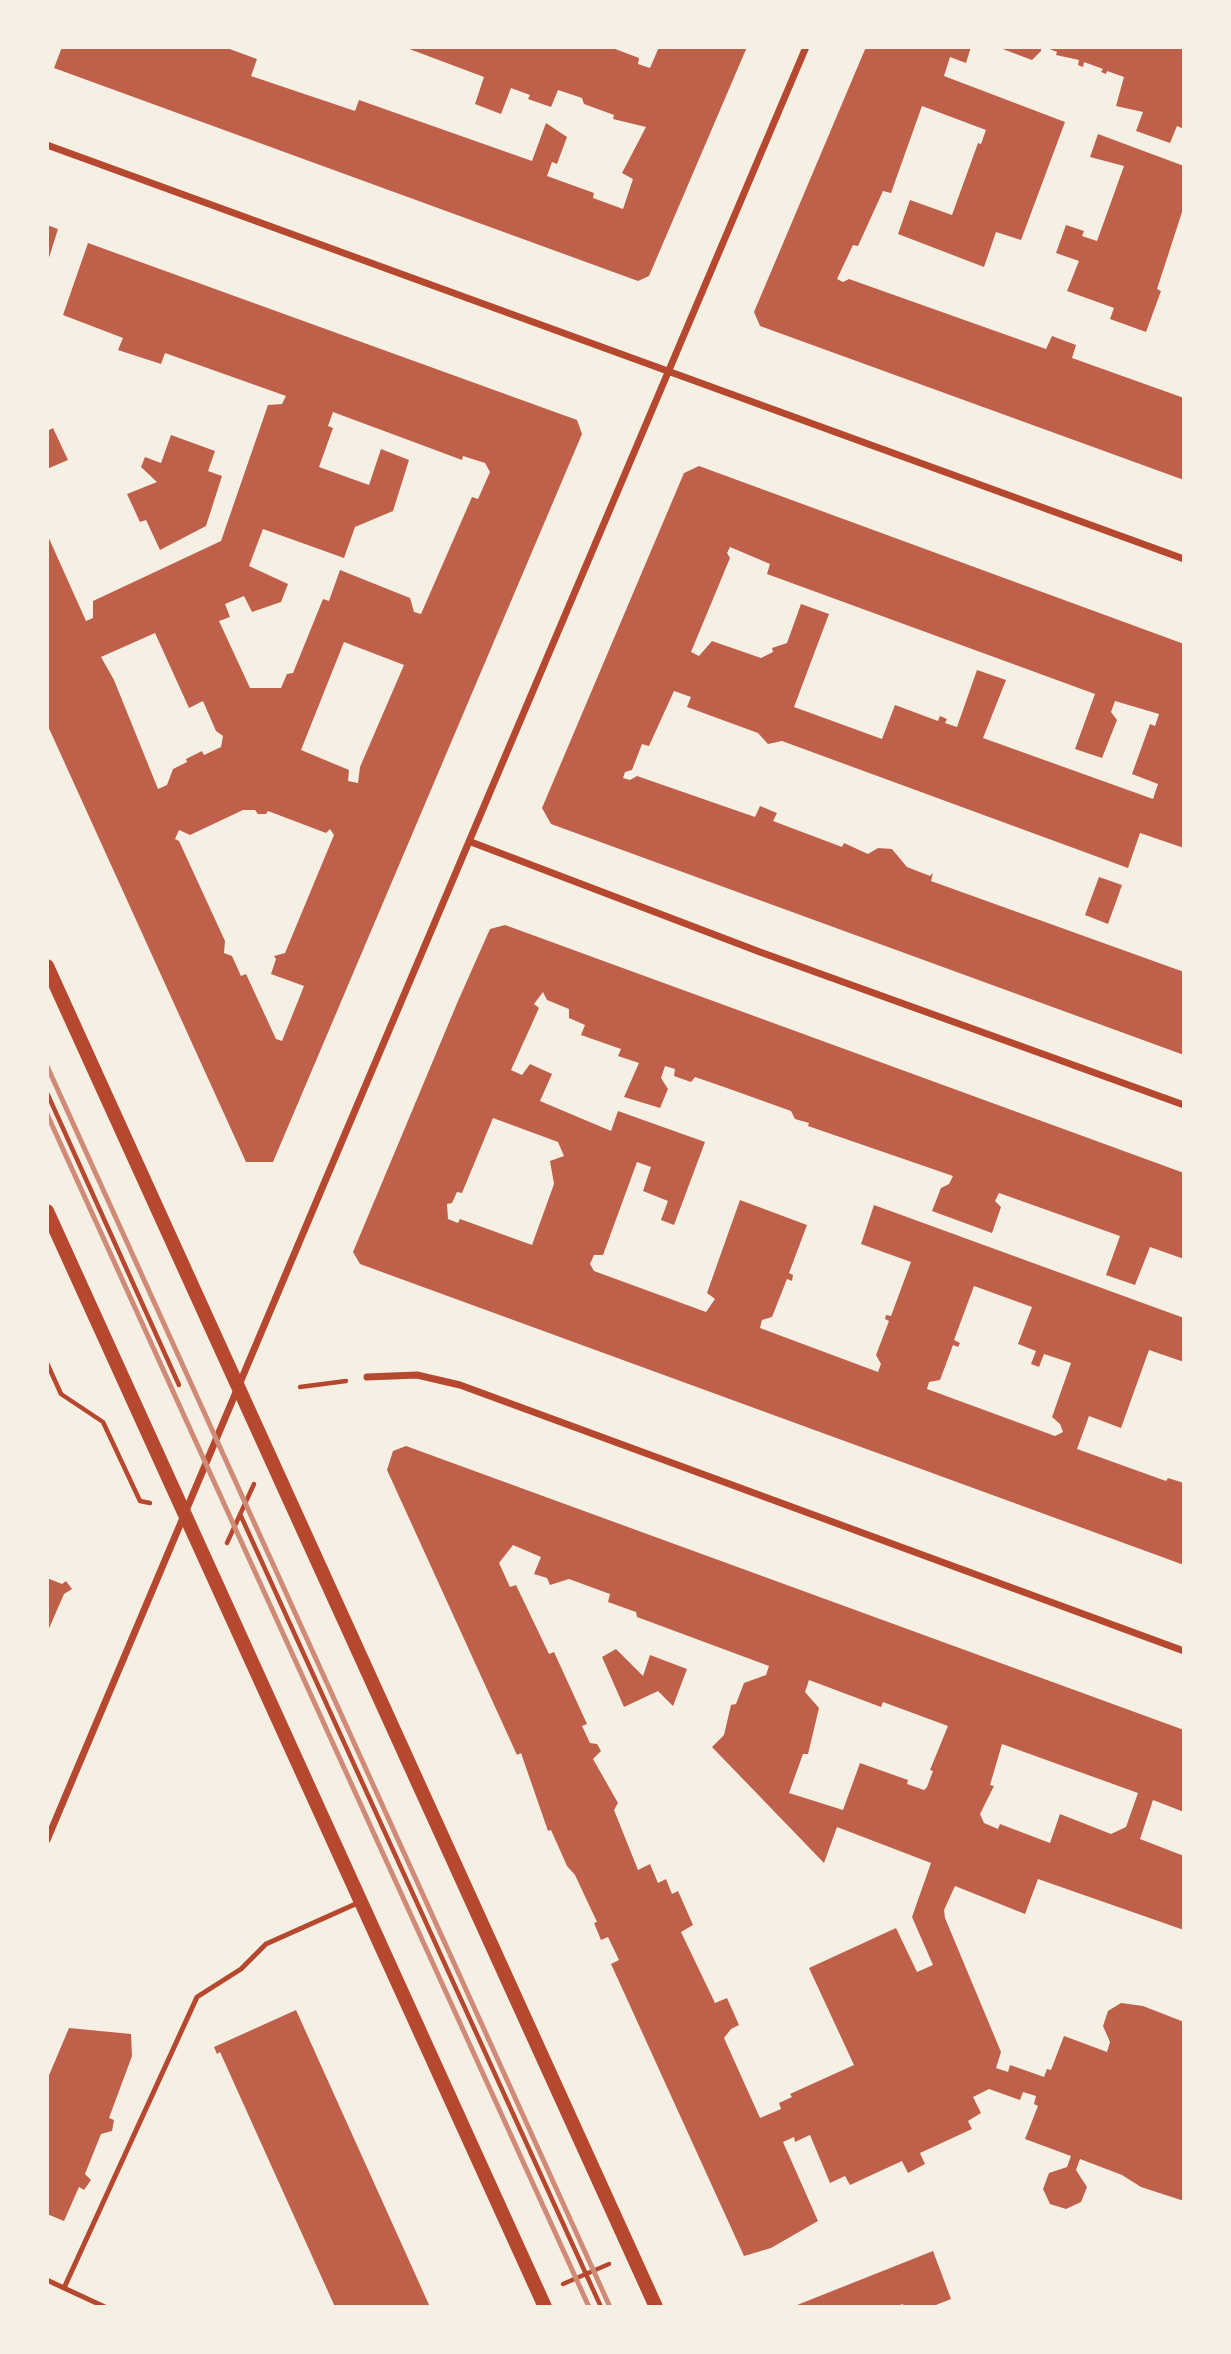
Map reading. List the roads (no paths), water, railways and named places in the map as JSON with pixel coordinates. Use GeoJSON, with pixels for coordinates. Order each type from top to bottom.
{"type":"FeatureCollection","features":[{"type":"Feature","properties":{"kind":"main road"},"geometry":{"type":"LineString","coordinates":[[47,966],[656,2307]]}},
{"type":"Feature","properties":{"kind":"main road"},"geometry":{"type":"LineString","coordinates":[[47,1211],[545,2307]]}},
{"type":"Feature","properties":{"kind":"street"},"geometry":{"type":"LineString","coordinates":[[47,1840],[183,1510],[471,842],[806,47]]}},
{"type":"Feature","properties":{"kind":"street"},"geometry":{"type":"LineString","coordinates":[[47,145],[1184,559]]}},
{"type":"Feature","properties":{"kind":"street"},"geometry":{"type":"LineString","coordinates":[[471,842],[884,998],[1184,1105]]}},
{"type":"Feature","properties":{"kind":"street"},"geometry":{"type":"LineString","coordinates":[[367,1377],[417,1375],[460,1385],[1184,1651]]}},
{"type":"Feature","properties":{"kind":"lane"},"geometry":{"type":"LineString","coordinates":[[64,2288],[197,1997],[241,1969],[266,1944],[361,1901]]}},
{"type":"Feature","properties":{"kind":"lane"},"geometry":{"type":"LineString","coordinates":[[47,2280],[105,2307]]}},
{"type":"Feature","properties":{"kind":"railway"},"geometry":{"type":"LineString","coordinates":[[47,1066],[610,2307]]}},
{"type":"Feature","properties":{"kind":"railway"},"geometry":{"type":"LineString","coordinates":[[47,1114],[589,2307]]}}]}
